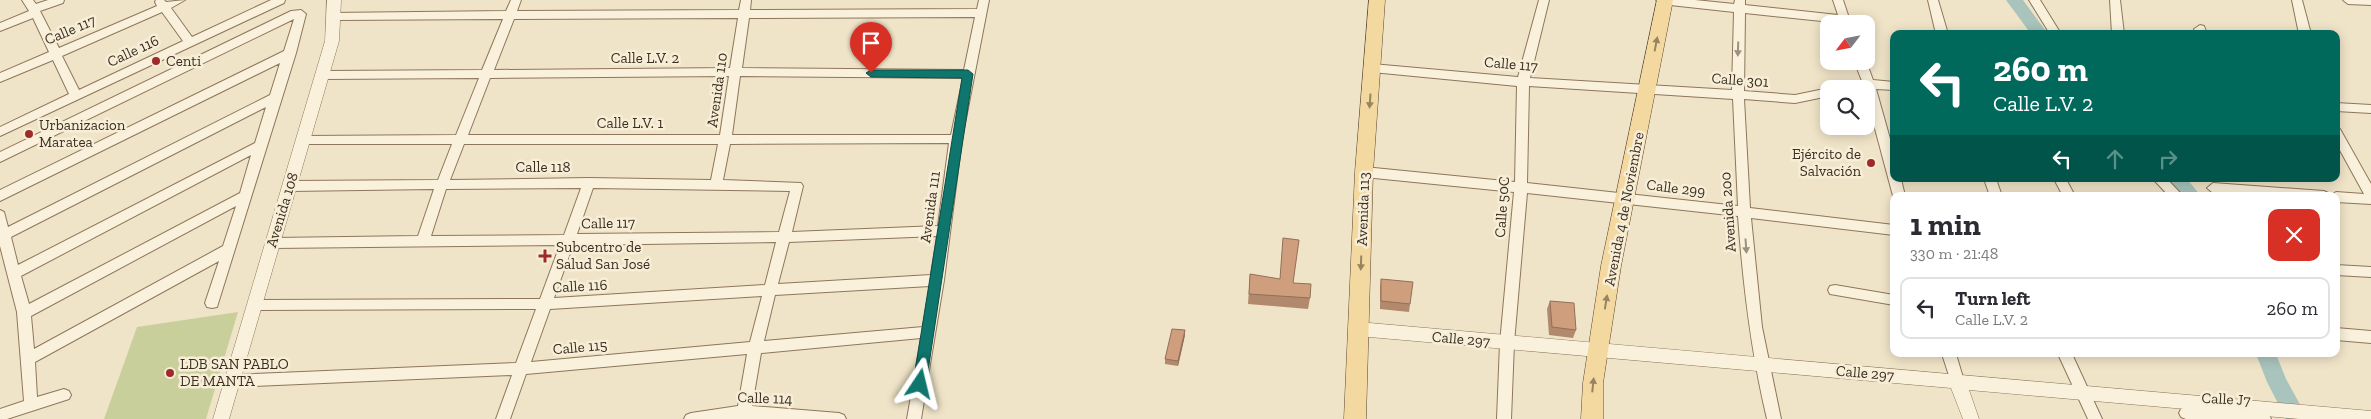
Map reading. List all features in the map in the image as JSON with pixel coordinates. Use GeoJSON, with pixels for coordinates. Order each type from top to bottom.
{"type":"FeatureCollection","features":[{"type":"Feature","properties":{"kind":"main road","name":"Avenida 113"},"geometry":{"type":"LineString","coordinates":[[1355,419],[1364,172],[1377,0]]}},
{"type":"Feature","properties":{"kind":"main road","name":"Avenida 4 de Noviembre"},"geometry":{"type":"LineString","coordinates":[[1590,416],[1593,383],[1611,266],[1665,0]]}},
{"type":"Feature","properties":{"kind":"street"},"geometry":{"type":"LineString","coordinates":[[0,27],[32,7],[59,0]]}},
{"type":"Feature","properties":{"kind":"street","name":"Calle 117"},"geometry":{"type":"LineString","coordinates":[[0,78],[161,4],[180,0]]}},
{"type":"Feature","properties":{"kind":"street","name":"Calle 116"},"geometry":{"type":"LineString","coordinates":[[0,132],[280,0]]}},
{"type":"Feature","properties":{"kind":"street","name":"Avenida 108"},"geometry":{"type":"LineString","coordinates":[[221,419],[332,41],[334,0]]}},
{"type":"Feature","properties":{"kind":"street"},"geometry":{"type":"LineString","coordinates":[[423,240],[442,184],[516,0]]}},
{"type":"Feature","properties":{"kind":"street","name":"Avenida 110"},"geometry":{"type":"LineString","coordinates":[[716,184],[726,140],[746,0]]}},
{"type":"Feature","properties":{"kind":"street","name":"Avenida 111"},"geometry":{"type":"LineString","coordinates":[[914,419],[937,280],[956,139],[984,0]]}},
{"type":"Feature","properties":{"kind":"street","name":"Calle 50C"},"geometry":{"type":"LineString","coordinates":[[1504,419],[1507,343],[1521,188],[1523,82],[1544,0]]}},
{"type":"Feature","properties":{"kind":"street"},"geometry":{"type":"LineString","coordinates":[[1661,0],[1740,4],[1820,18]]}},
{"type":"Feature","properties":{"kind":"street"},"geometry":{"type":"LineString","coordinates":[[1838,0],[1843,15]]}},
{"type":"Feature","properties":{"kind":"street"},"geometry":{"type":"LineString","coordinates":[[1933,0],[1941,30]]}},
{"type":"Feature","properties":{"kind":"street"},"geometry":{"type":"LineString","coordinates":[[2034,0],[2053,30]]}},
{"type":"Feature","properties":{"kind":"street"},"geometry":{"type":"LineString","coordinates":[[2115,0],[2118,30]]}},
{"type":"Feature","properties":{"kind":"street"},"geometry":{"type":"LineString","coordinates":[[2297,0],[2304,30]]}},
{"type":"Feature","properties":{"kind":"street"},"geometry":{"type":"LineString","coordinates":[[2348,0],[2369,1],[2371,14]]}},
{"type":"Feature","properties":{"kind":"street"},"geometry":{"type":"LineString","coordinates":[[161,4],[190,42]]}},
{"type":"Feature","properties":{"kind":"street","name":"Avenida 200"},"geometry":{"type":"LineString","coordinates":[[1740,4],[1738,96],[1751,301],[1774,419]]}},
{"type":"Feature","properties":{"kind":"street"},"geometry":{"type":"LineString","coordinates":[[32,7],[76,96]]}},
{"type":"Feature","properties":{"kind":"street"},"geometry":{"type":"LineString","coordinates":[[334,16],[981,13]]}},
{"type":"Feature","properties":{"kind":"street"},"geometry":{"type":"LineString","coordinates":[[0,157],[300,14],[302,16],[227,250],[212,303]]}},
{"type":"Feature","properties":{"kind":"street"},"geometry":{"type":"LineString","coordinates":[[0,196],[290,53]]}},
{"type":"Feature","properties":{"kind":"street","name":"Calle 117"},"geometry":{"type":"LineString","coordinates":[[1372,68],[1523,82],[1648,88]]}},
{"type":"Feature","properties":{"kind":"street","name":"Calle L.V. 2"},"geometry":{"type":"LineString","coordinates":[[323,74],[735,72],[968,74]]}},
{"type":"Feature","properties":{"kind":"street"},"geometry":{"type":"LineString","coordinates":[[1875,84],[1890,86]]}},
{"type":"Feature","properties":{"kind":"street","name":"Calle 301"},"geometry":{"type":"LineString","coordinates":[[1648,88],[1795,99],[1820,94]]}},
{"type":"Feature","properties":{"kind":"street"},"geometry":{"type":"LineString","coordinates":[[2,236],[275,98]]}},
{"type":"Feature","properties":{"kind":"street"},"geometry":{"type":"LineString","coordinates":[[1875,106],[1890,162]]}},
{"type":"Feature","properties":{"kind":"street"},"geometry":{"type":"LineString","coordinates":[[2340,107],[2371,109]]}},
{"type":"Feature","properties":{"kind":"street","name":"Calle L.V. 1"},"geometry":{"type":"LineString","coordinates":[[303,140],[956,139]]}},
{"type":"Feature","properties":{"kind":"street"},"geometry":{"type":"LineString","coordinates":[[2340,139],[2371,197],[2340,197]]}},
{"type":"Feature","properties":{"kind":"street"},"geometry":{"type":"LineString","coordinates":[[15,273],[260,145]]}},
{"type":"Feature","properties":{"kind":"street","name":"Calle 299"},"geometry":{"type":"LineString","coordinates":[[1364,172],[1626,198],[1890,230]]}},
{"type":"Feature","properties":{"kind":"street"},"geometry":{"type":"LineString","coordinates":[[2163,182],[2173,192]]}},
{"type":"Feature","properties":{"kind":"street"},"geometry":{"type":"LineString","coordinates":[[2212,188],[2256,192],[2254,182]]}},
{"type":"Feature","properties":{"kind":"street","name":"Calle 118"},"geometry":{"type":"LineString","coordinates":[[290,186],[442,184],[716,184],[797,186],[784,237]]}},
{"type":"Feature","properties":{"kind":"street"},"geometry":{"type":"LineString","coordinates":[[502,419],[567,239],[589,184]]}},
{"type":"Feature","properties":{"kind":"street"},"geometry":{"type":"LineString","coordinates":[[24,313],[244,196]]}},
{"type":"Feature","properties":{"kind":"street"},"geometry":{"type":"LineString","coordinates":[[0,215],[2,236],[15,273],[24,313],[31,405]]}},
{"type":"Feature","properties":{"kind":"street","name":"Calle 117"},"geometry":{"type":"LineString","coordinates":[[273,243],[784,237],[943,231]]}},
{"type":"Feature","properties":{"kind":"street"},"geometry":{"type":"LineString","coordinates":[[743,415],[755,349],[784,237]]}},
{"type":"Feature","properties":{"kind":"street"},"geometry":{"type":"LineString","coordinates":[[28,359],[227,250]]}},
{"type":"Feature","properties":{"kind":"street"},"geometry":{"type":"LineString","coordinates":[[2340,270],[2371,272]]}},
{"type":"Feature","properties":{"kind":"street","name":"Calle 116"},"geometry":{"type":"LineString","coordinates":[[255,304],[544,304],[769,292],[937,280]]}},
{"type":"Feature","properties":{"kind":"street"},"geometry":{"type":"LineString","coordinates":[[1835,290],[1890,299]]}},
{"type":"Feature","properties":{"kind":"street","name":"Calle 297"},"geometry":{"type":"LineString","coordinates":[[1358,329],[2083,392],[2185,411],[2371,418]]}},
{"type":"Feature","properties":{"kind":"street","name":"Calle 115"},"geometry":{"type":"LineString","coordinates":[[232,381],[520,369],[928,332]]}},
{"type":"Feature","properties":{"kind":"street"},"geometry":{"type":"LineString","coordinates":[[2340,334],[2371,337]]}},
{"type":"Feature","properties":{"kind":"street"},"geometry":{"type":"LineString","coordinates":[[1950,357],[1971,419]]}},
{"type":"Feature","properties":{"kind":"street"},"geometry":{"type":"LineString","coordinates":[[2066,357],[2095,419]]}},
{"type":"Feature","properties":{"kind":"street"},"geometry":{"type":"LineString","coordinates":[[0,415],[64,395]]}},
{"type":"Feature","properties":{"kind":"street","name":"Calle J7"},"geometry":{"type":"LineString","coordinates":[[2185,411],[2264,419]]}},
{"type":"Feature","properties":{"kind":"street","name":"Calle 114"},"geometry":{"type":"LineString","coordinates":[[691,419],[743,415],[839,419]]}},
{"type":"Feature","properties":{"kind":"green space","name":"LDB SAN PABLO DE MANTA"},"geometry":{"type":"Polygon","coordinates":[[[238,312],[206,419],[104,419],[137,327],[238,312]]]}},
{"type":"Feature","properties":{"kind":"building"},"geometry":{"type":"Polygon","coordinates":[[[1283,238],[1299,240],[1293,283],[1311,284],[1310,298],[1249,294],[1250,274],[1280,279],[1283,238]]]}},
{"type":"Feature","properties":{"kind":"building"},"geometry":{"type":"Polygon","coordinates":[[[1381,279],[1413,282],[1410,304],[1381,301],[1381,279]]]}},
{"type":"Feature","properties":{"kind":"building"},"geometry":{"type":"Polygon","coordinates":[[[1550,301],[1574,303],[1576,330],[1552,327],[1550,301]]]}},
{"type":"Feature","properties":{"kind":"building"},"geometry":{"type":"Polygon","coordinates":[[[1172,329],[1185,330],[1178,361],[1165,359],[1172,329]]]}},
{"type":"Feature","properties":{"kind":"waterway"},"geometry":{"type":"LineString","coordinates":[[2014,0],[2037,30]]}},
{"type":"Feature","properties":{"kind":"waterway"},"geometry":{"type":"LineString","coordinates":[[2179,182],[2188,192]]}},
{"type":"Feature","properties":{"kind":"waterway"},"geometry":{"type":"LineString","coordinates":[[2267,357],[2277,382],[2297,419]]}},
{"type":"Feature","properties":{"kind":"place","name":"Centi"},"geometry":{"type":"Point","coordinates":[156,61]}},
{"type":"Feature","properties":{"kind":"place","name":"Urbanizacion Maratea"},"geometry":{"type":"Point","coordinates":[29,134]}},
{"type":"Feature","properties":{"kind":"place","name":"Ejército de Salvación"},"geometry":{"type":"Point","coordinates":[1871,163]}},
{"type":"Feature","properties":{"kind":"place","name":"Subcentro de Salud San José"},"geometry":{"type":"Point","coordinates":[545,256]}},
{"type":"Feature","properties":{"kind":"place","name":"LDB SAN PABLO DE MANTA"},"geometry":{"type":"Point","coordinates":[170,373]}},
{"type":"Feature","properties":{"kind":"route"},"geometry":{"type":"LineString","coordinates":[[871,73],[968,74],[956,139],[937,280],[920,384]]}}]}
